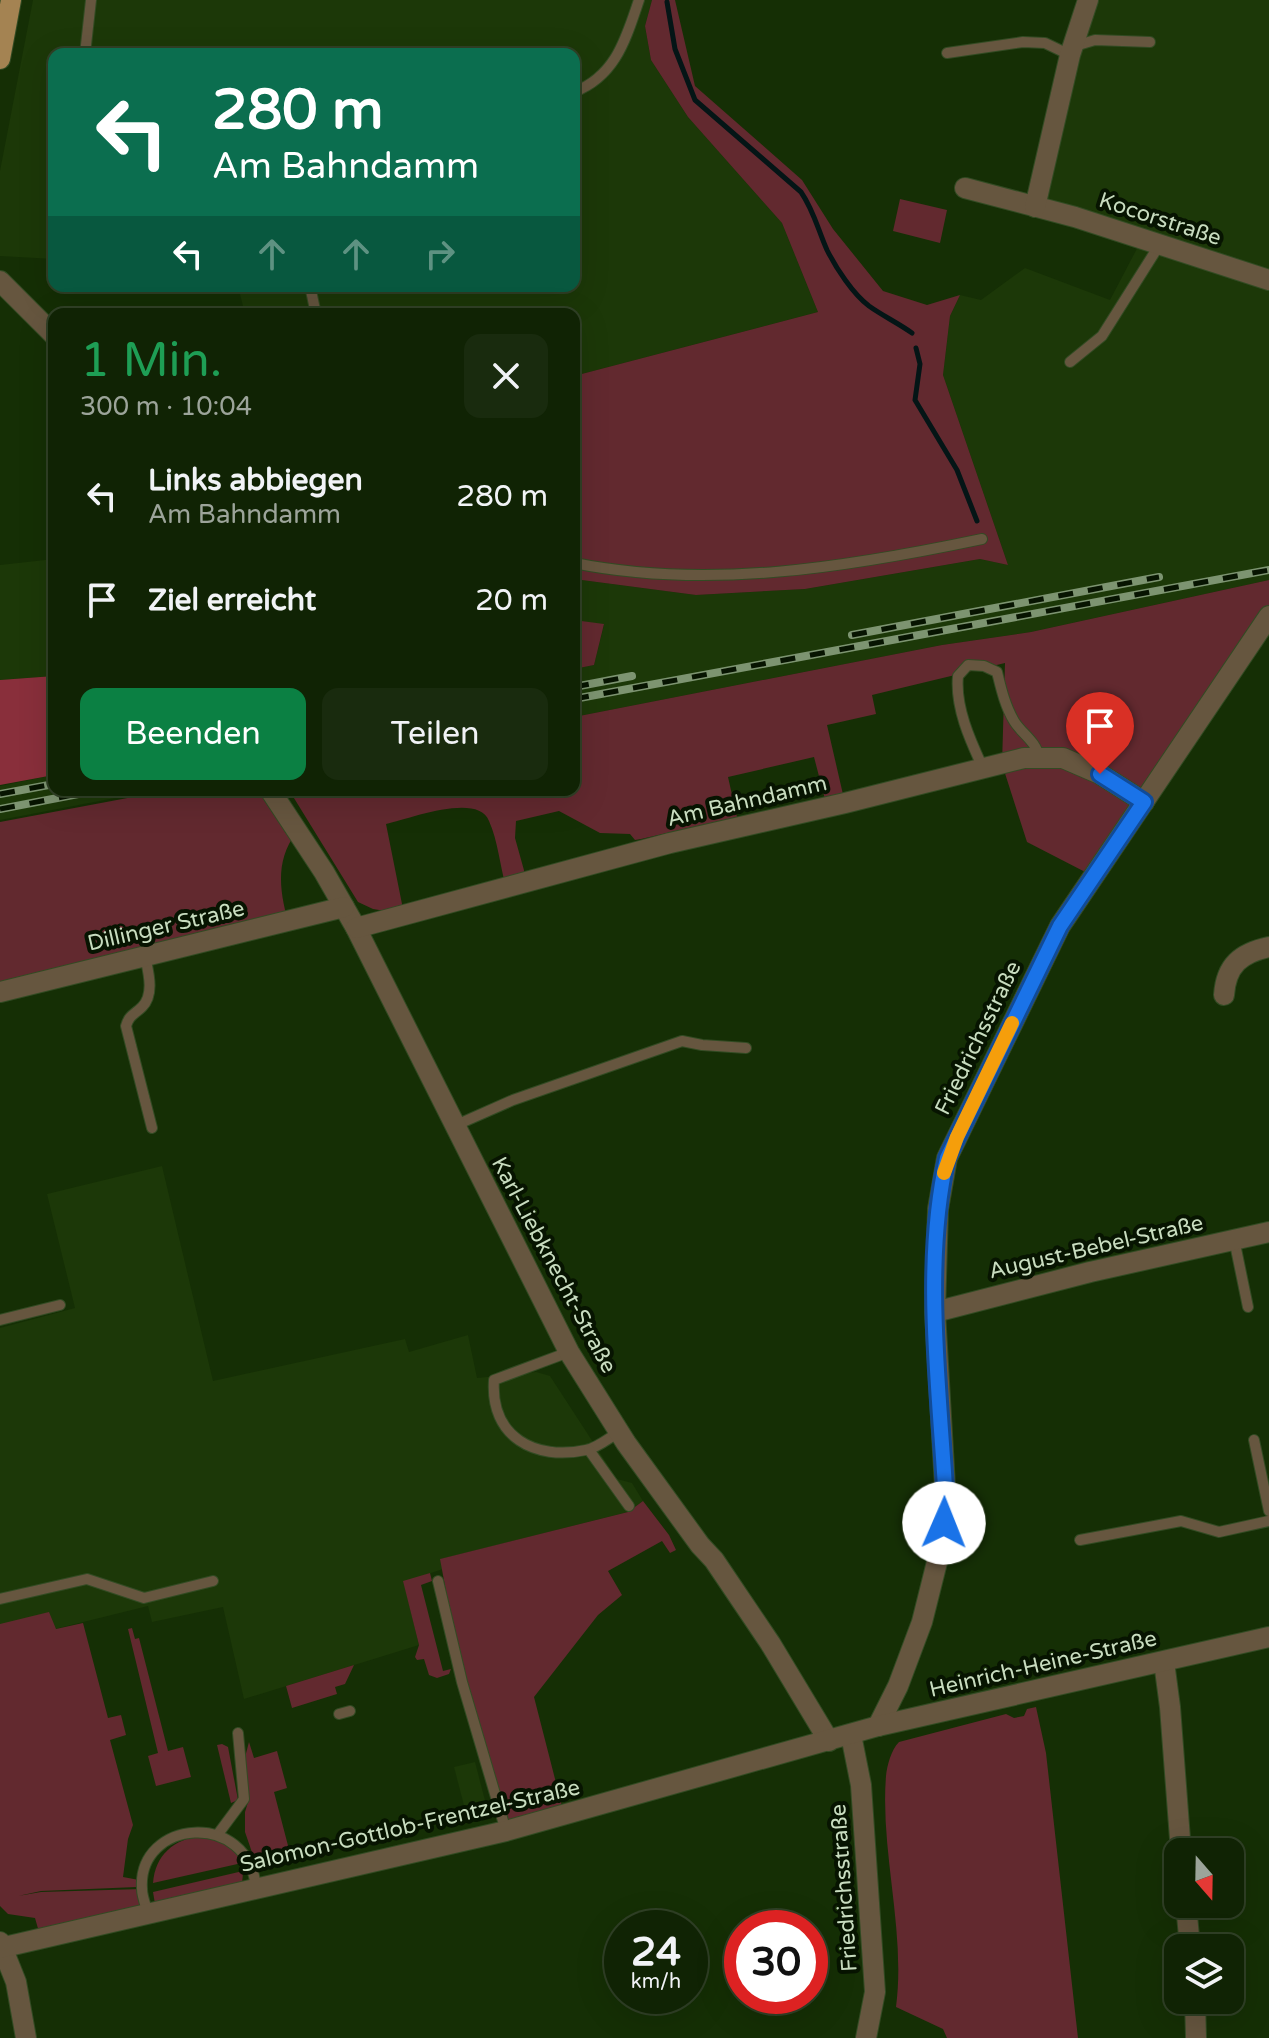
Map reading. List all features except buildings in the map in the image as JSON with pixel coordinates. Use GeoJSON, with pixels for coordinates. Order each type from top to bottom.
{"type":"FeatureCollection","features":[{"type":"Feature","properties":{"kind":"main road"},"geometry":{"type":"LineString","coordinates":[[0,59],[11,0]]}},
{"type":"Feature","properties":{"kind":"street"},"geometry":{"type":"LineString","coordinates":[[1035,207],[1071,51],[1088,0]]}},
{"type":"Feature","properties":{"kind":"street","name":"Kocorstraße"},"geometry":{"type":"LineString","coordinates":[[965,188],[1160,244],[1269,280]]}},
{"type":"Feature","properties":{"kind":"street"},"geometry":{"type":"LineString","coordinates":[[0,281],[48,329]]}},
{"type":"Feature","properties":{"kind":"street","name":"Friedrichsstraße"},"geometry":{"type":"LineString","coordinates":[[878,1726],[898,1686],[922,1622],[942,1542],[946,1504],[935,1312],[938,1209],[947,1158],[1060,926],[1269,616]]}},
{"type":"Feature","properties":{"kind":"street","name":"Am Bahndamm"},"geometry":{"type":"LineString","coordinates":[[356,928],[670,843],[1039,757],[1063,758],[1100,774],[1144,802]]}},
{"type":"Feature","properties":{"kind":"street","name":"Karl-Liebknecht-Straße"},"geometry":{"type":"LineString","coordinates":[[274,796],[356,928],[569,1352],[619,1432],[723,1573],[770,1643],[829,1741]]}},
{"type":"Feature","properties":{"kind":"street","name":"Dillinger Straße"},"geometry":{"type":"LineString","coordinates":[[0,992],[344,907]]}},
{"type":"Feature","properties":{"kind":"street"},"geometry":{"type":"LineString","coordinates":[[1224,995],[1225,980],[1232,965],[1241,956],[1269,947]]}},
{"type":"Feature","properties":{"kind":"street","name":"August-Bebel-Straße"},"geometry":{"type":"LineString","coordinates":[[935,1312],[1090,1272],[1269,1232]]}},
{"type":"Feature","properties":{"kind":"street","name":"Heinrich-Heine-Straße"},"geometry":{"type":"LineString","coordinates":[[829,1741],[878,1726],[1269,1637]]}},
{"type":"Feature","properties":{"kind":"street"},"geometry":{"type":"LineString","coordinates":[[1164,1662],[1180,1838]]}},
{"type":"Feature","properties":{"kind":"street","name":"Friedrichsstraße"},"geometry":{"type":"LineString","coordinates":[[851,1735],[861,1785],[875,1992],[866,2038]]}},
{"type":"Feature","properties":{"kind":"street","name":"Salomon-Gottlob-Frentzel-Straße"},"geometry":{"type":"LineString","coordinates":[[1,1946],[506,1831],[829,1741]]}},
{"type":"Feature","properties":{"kind":"street"},"geometry":{"type":"LineString","coordinates":[[1,1946],[16,1982],[26,2038]]}},
{"type":"Feature","properties":{"kind":"street"},"geometry":{"type":"LineString","coordinates":[[1195,2014],[1196,2038]]}},
{"type":"Feature","properties":{"kind":"lane"},"geometry":{"type":"LineString","coordinates":[[86,48],[91,0]]}},
{"type":"Feature","properties":{"kind":"lane"},"geometry":{"type":"LineString","coordinates":[[580,89],[613,62],[622,50],[639,0]]}},
{"type":"Feature","properties":{"kind":"lane"},"geometry":{"type":"LineString","coordinates":[[947,53],[1023,42],[1045,43],[1071,51],[1095,40],[1150,42]]}},
{"type":"Feature","properties":{"kind":"lane"},"geometry":{"type":"LineString","coordinates":[[1070,362],[1102,336],[1160,244]]}},
{"type":"Feature","properties":{"kind":"lane"},"geometry":{"type":"LineString","coordinates":[[580,564],[642,571],[752,574],[836,566],[982,539]]}},
{"type":"Feature","properties":{"kind":"lane"},"geometry":{"type":"LineString","coordinates":[[983,768],[964,719],[957,688],[958,676],[968,665],[984,666],[997,672],[1014,723],[1025,732],[1039,757]]}},
{"type":"Feature","properties":{"kind":"lane"},"geometry":{"type":"LineString","coordinates":[[145,956],[150,992],[145,1005],[128,1018],[126,1026],[152,1128]]}},
{"type":"Feature","properties":{"kind":"lane"},"geometry":{"type":"LineString","coordinates":[[454,1126],[513,1100],[682,1041],[746,1048]]}},
{"type":"Feature","properties":{"kind":"lane"},"geometry":{"type":"LineString","coordinates":[[1234,1239],[1248,1307]]}},
{"type":"Feature","properties":{"kind":"lane"},"geometry":{"type":"LineString","coordinates":[[0,1320],[60,1305]]}},
{"type":"Feature","properties":{"kind":"lane"},"geometry":{"type":"LineString","coordinates":[[569,1352],[494,1380],[494,1402],[502,1423],[526,1446],[547,1452],[589,1450],[619,1432]]}},
{"type":"Feature","properties":{"kind":"lane"},"geometry":{"type":"LineString","coordinates":[[1254,1440],[1269,1511]]}},
{"type":"Feature","properties":{"kind":"lane"},"geometry":{"type":"LineString","coordinates":[[589,1450],[629,1506]]}},
{"type":"Feature","properties":{"kind":"lane"},"geometry":{"type":"LineString","coordinates":[[1080,1540],[1181,1521],[1219,1532],[1269,1521]]}},
{"type":"Feature","properties":{"kind":"lane"},"geometry":{"type":"LineString","coordinates":[[0,1599],[87,1579],[144,1598],[213,1581]]}},
{"type":"Feature","properties":{"kind":"lane"},"geometry":{"type":"LineString","coordinates":[[438,1581],[462,1682],[506,1831]]}},
{"type":"Feature","properties":{"kind":"lane"},"geometry":{"type":"LineString","coordinates":[[218,1834],[244,1799],[238,1733]]}},
{"type":"Feature","properties":{"kind":"lane"},"geometry":{"type":"LineString","coordinates":[[148,1913],[142,1888],[145,1870],[154,1853],[166,1842],[186,1833],[218,1834],[240,1848],[253,1871],[256,1888]]}},
{"type":"Feature","properties":{"kind":"shaded area"},"geometry":{"type":"Polygon","coordinates":[[[33,0],[652,0],[645,26],[651,60],[688,117],[782,223],[818,312],[580,374],[580,308],[244,308],[240,292],[580,292],[580,48],[48,48],[48,259],[0,256],[0,171],[33,0]]]}},
{"type":"Feature","properties":{"kind":"shaded area"},"geometry":{"type":"Polygon","coordinates":[[[652,0],[675,0],[695,86],[802,180],[833,229],[883,291],[927,305],[960,295],[950,316],[943,375],[1008,565],[980,559],[805,589],[696,595],[580,580],[580,374],[818,312],[782,223],[688,117],[651,60],[645,26],[652,0]]]}},
{"type":"Feature","properties":{"kind":"shaded area"},"geometry":{"type":"Polygon","coordinates":[[[1086,0],[1269,0],[1269,580],[1031,632],[942,645],[580,716],[580,668],[594,665],[604,625],[580,621],[580,580],[696,595],[805,589],[980,559],[1008,565],[943,375],[950,316],[960,295],[981,300],[1025,268],[1110,300],[1142,239],[1035,207],[1086,0]]]}},
{"type":"Feature","properties":{"kind":"shaded area"},"geometry":{"type":"Polygon","coordinates":[[[900,199],[947,210],[940,243],[893,231],[900,199]]]}},
{"type":"Feature","properties":{"kind":"shaded area"},"geometry":{"type":"Polygon","coordinates":[[[48,560],[48,676],[0,680],[0,565],[48,560]]]}},
{"type":"Feature","properties":{"kind":"shaded area"},"geometry":{"type":"Polygon","coordinates":[[[1269,580],[1269,614],[1143,801],[1039,757],[1143,803],[1091,875],[1027,842],[1002,764],[1005,663],[872,695],[876,714],[827,725],[845,803],[827,807],[814,757],[728,777],[737,817],[641,839],[635,840],[630,834],[600,833],[559,811],[516,821],[515,838],[527,881],[506,887],[492,829],[482,813],[458,808],[386,824],[404,914],[373,909],[358,902],[293,796],[580,796],[580,716],[942,645],[1031,632],[1269,580]]]}},
{"type":"Feature","properties":{"kind":"shaded area"},"geometry":{"type":"Polygon","coordinates":[[[580,621],[604,624],[594,665],[580,668],[580,621]]]}},
{"type":"Feature","properties":{"kind":"shaded area"},"geometry":{"type":"Polygon","coordinates":[[[48,676],[48,776],[0,785],[0,680],[48,676]]]}},
{"type":"Feature","properties":{"kind":"shaded area"},"geometry":{"type":"Polygon","coordinates":[[[48,776],[48,796],[126,796],[0,820],[0,786],[48,776]]]}},
{"type":"Feature","properties":{"kind":"shaded area"},"geometry":{"type":"Polygon","coordinates":[[[138,796],[269,796],[296,833],[284,855],[281,879],[290,928],[0,1000],[0,822],[138,796]]]}},
{"type":"Feature","properties":{"kind":"shaded area"},"geometry":{"type":"Polygon","coordinates":[[[162,1166],[213,1381],[405,1339],[409,1352],[468,1335],[477,1378],[536,1372],[550,1376],[617,1479],[632,1483],[643,1501],[628,1512],[441,1559],[443,1569],[404,1582],[419,1645],[244,1699],[223,1607],[152,1622],[148,1606],[55,1629],[0,1624],[0,1328],[75,1308],[47,1194],[162,1166]]]}},
{"type":"Feature","properties":{"kind":"shaded area"},"geometry":{"type":"Polygon","coordinates":[[[643,1501],[669,1535],[676,1550],[670,1553],[662,1541],[608,1571],[622,1595],[598,1615],[534,1697],[564,1814],[506,1829],[463,1682],[440,1559],[628,1512],[643,1501]]]}},
{"type":"Feature","properties":{"kind":"shaded area"},"geometry":{"type":"Polygon","coordinates":[[[430,1573],[432,1581],[421,1585],[443,1671],[451,1669],[449,1674],[437,1678],[429,1675],[424,1659],[417,1660],[415,1657],[419,1645],[403,1581],[430,1573]]]}},
{"type":"Feature","properties":{"kind":"shaded area"},"geometry":{"type":"Polygon","coordinates":[[[49,1612],[56,1629],[83,1623],[108,1718],[121,1715],[126,1735],[110,1740],[133,1825],[123,1877],[139,1880],[137,1887],[41,1891],[18,1896],[41,1892],[141,1889],[147,1913],[41,1939],[35,1918],[8,1914],[0,1906],[0,1624],[49,1612]]]}},
{"type":"Feature","properties":{"kind":"shaded area"},"geometry":{"type":"Polygon","coordinates":[[[132,1628],[135,1639],[139,1638],[168,1751],[183,1747],[191,1777],[156,1786],[148,1756],[158,1753],[128,1629],[132,1628]]]}},
{"type":"Feature","properties":{"kind":"shaded area"},"geometry":{"type":"Polygon","coordinates":[[[354,1665],[345,1684],[335,1687],[337,1694],[292,1708],[286,1686],[354,1665]]]}},
{"type":"Feature","properties":{"kind":"shaded area"},"geometry":{"type":"Polygon","coordinates":[[[1036,1707],[1046,1753],[1078,2038],[947,2038],[943,2029],[896,2007],[898,1950],[885,1805],[888,1763],[899,1742],[1006,1714],[1014,1718],[1024,1716],[1027,1709],[1036,1707]]]}},
{"type":"Feature","properties":{"kind":"shaded area"},"geometry":{"type":"Polygon","coordinates":[[[249,1742],[254,1758],[277,1751],[287,1788],[274,1792],[291,1857],[257,1867],[245,1832],[245,1812],[249,1799],[244,1761],[249,1742]]]}},
{"type":"Feature","properties":{"kind":"shaded area"},"geometry":{"type":"Polygon","coordinates":[[[217,1745],[228,1747],[238,1800],[231,1803],[217,1745]]]}},
{"type":"Feature","properties":{"kind":"shaded area"},"geometry":{"type":"Polygon","coordinates":[[[475,1762],[488,1812],[467,1817],[454,1767],[475,1762]]]}},
{"type":"Feature","properties":{"kind":"shaded area"},"geometry":{"type":"Polygon","coordinates":[[[201,1836],[226,1844],[242,1863],[153,1883],[158,1864],[168,1850],[182,1841],[201,1836]]]}},
{"type":"Feature","properties":{"kind":"shaded area"},"geometry":{"type":"Polygon","coordinates":[[[243,1871],[242,1886],[155,1904],[153,1892],[243,1871]]]}},
{"type":"Feature","properties":{"kind":"waterway"},"geometry":{"type":"LineString","coordinates":[[667,2],[675,49],[695,100],[801,192],[827,250],[851,288],[869,306],[912,333]]}},
{"type":"Feature","properties":{"kind":"waterway"},"geometry":{"type":"LineString","coordinates":[[916,348],[920,364],[915,400],[957,470],[977,521]]}},
{"type":"Feature","properties":{"kind":"railway"},"geometry":{"type":"LineString","coordinates":[[580,698],[1269,570]]}},
{"type":"Feature","properties":{"kind":"railway"},"geometry":{"type":"LineString","coordinates":[[852,635],[1159,577]]}},
{"type":"Feature","properties":{"kind":"railway"},"geometry":{"type":"LineString","coordinates":[[580,686],[632,676]]}},
{"type":"Feature","properties":{"kind":"railway"},"geometry":{"type":"LineString","coordinates":[[0,794],[48,785]]}},
{"type":"Feature","properties":{"kind":"railway"},"geometry":{"type":"LineString","coordinates":[[0,809],[68,796]]}},
{"type":"Feature","properties":{"kind":"slow traffic"},"geometry":{"type":"LineString","coordinates":[[944,1173],[947,1158],[1012,1023]]}},
{"type":"Feature","properties":{"kind":"route"},"geometry":{"type":"LineString","coordinates":[[944,1523],[946,1504],[935,1312],[939,1193],[947,1158],[1060,926],[1144,802],[1100,774]]}}]}
